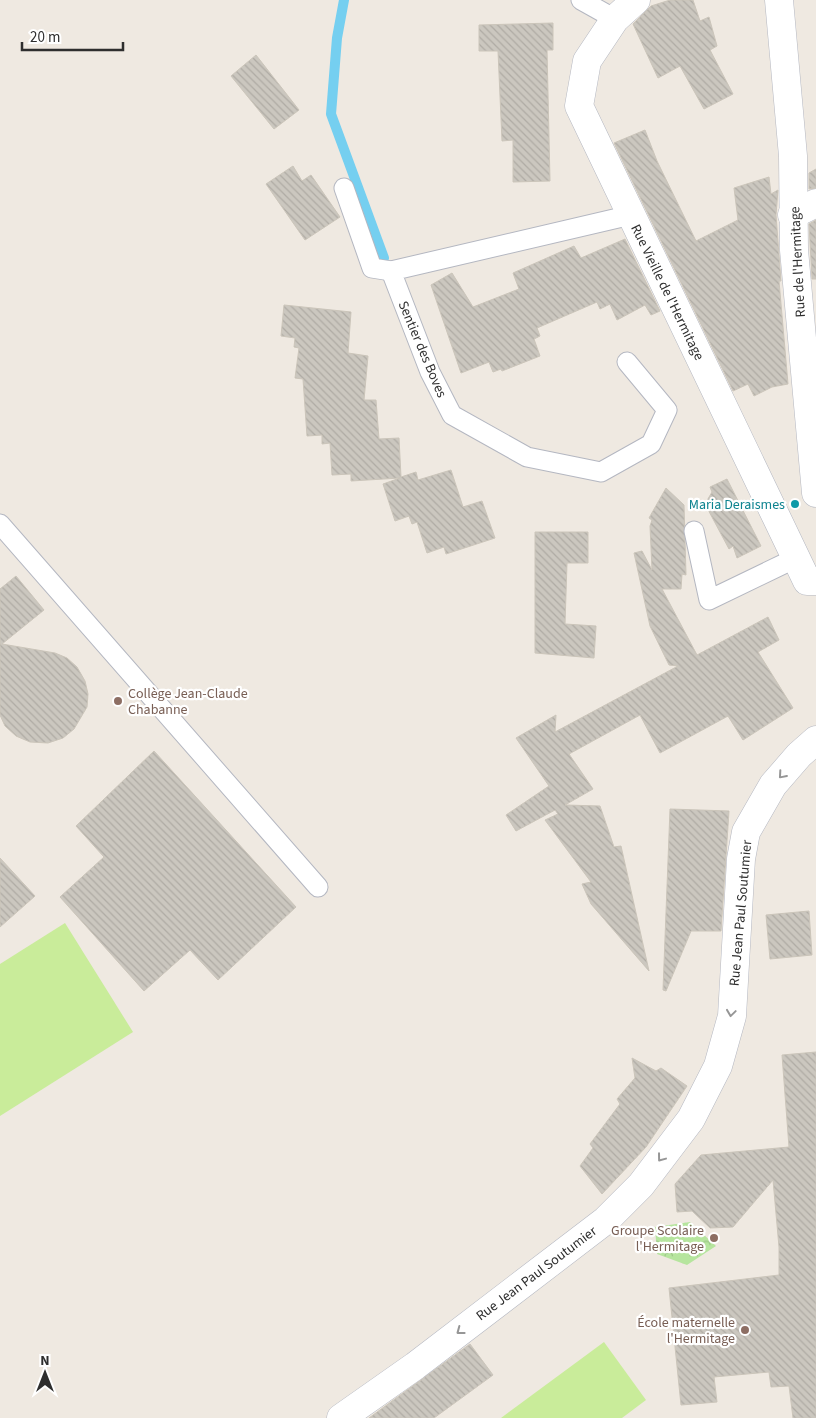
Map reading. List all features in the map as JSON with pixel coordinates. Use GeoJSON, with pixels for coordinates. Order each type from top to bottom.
{"type":"FeatureCollection","features":[{"type":"Feature","properties":{"kind":"street","name":"Rue Vieille de l'Hermitage"},"geometry":{"type":"LineString","coordinates":[[636,0],[615,19],[587,61],[579,106],[807,581],[816,580]]}},
{"type":"Feature","properties":{"kind":"street","name":"Rue de l'Hermitage"},"geometry":{"type":"LineString","coordinates":[[779,0],[794,156],[792,215],[816,493]]}},
{"type":"Feature","properties":{"kind":"street"},"geometry":{"type":"LineString","coordinates":[[792,215],[816,204]]}},
{"type":"Feature","properties":{"kind":"street","name":"Rue Jean Paul Soutumier"},"geometry":{"type":"LineString","coordinates":[[341,1418],[415,1366],[606,1220],[641,1185],[691,1118],[718,1066],[732,1016],[741,858],[746,832],[773,784],[799,755],[816,740]]}},
{"type":"Feature","properties":{"kind":"lane"},"geometry":{"type":"LineString","coordinates":[[581,0],[615,19]]}},
{"type":"Feature","properties":{"kind":"lane"},"geometry":{"type":"LineString","coordinates":[[344,188],[372,268],[390,271],[631,215]]}},
{"type":"Feature","properties":{"kind":"lane","name":"Sentier des Boves"},"geometry":{"type":"LineString","coordinates":[[390,271],[430,372],[452,415],[527,457],[601,472],[651,444],[667,410],[627,362]]}},
{"type":"Feature","properties":{"kind":"lane"},"geometry":{"type":"LineString","coordinates":[[0,524],[318,886]]}},
{"type":"Feature","properties":{"kind":"lane"},"geometry":{"type":"LineString","coordinates":[[694,531],[709,600],[796,558]]}},
{"type":"Feature","properties":{"kind":"green space"},"geometry":{"type":"Polygon","coordinates":[[[65,923],[133,1032],[0,1116],[0,964],[65,923]]]}},
{"type":"Feature","properties":{"kind":"green space"},"geometry":{"type":"Polygon","coordinates":[[[690,1222],[716,1246],[687,1265],[657,1254],[655,1227],[690,1222]]]}},
{"type":"Feature","properties":{"kind":"green space"},"geometry":{"type":"Polygon","coordinates":[[[604,1342],[646,1400],[622,1418],[501,1418],[604,1342]]]}},
{"type":"Feature","properties":{"kind":"building"},"geometry":{"type":"Polygon","coordinates":[[[670,0],[693,0],[700,21],[709,17],[717,46],[710,50],[733,94],[704,109],[680,66],[658,78],[633,24],[651,6],[670,0]]]}},
{"type":"Feature","properties":{"kind":"building"},"geometry":{"type":"Polygon","coordinates":[[[553,23],[553,50],[547,50],[550,181],[513,182],[513,140],[502,141],[498,51],[479,51],[479,25],[553,23]]]}},
{"type":"Feature","properties":{"kind":"building"},"geometry":{"type":"Polygon","coordinates":[[[256,55],[299,110],[274,129],[231,76],[256,55]]]}},
{"type":"Feature","properties":{"kind":"building"},"geometry":{"type":"Polygon","coordinates":[[[645,130],[657,161],[696,241],[738,220],[734,188],[769,177],[771,194],[778,190],[776,215],[781,281],[779,281],[788,384],[772,387],[754,396],[748,384],[733,391],[614,143],[645,130]]]}},
{"type":"Feature","properties":{"kind":"building"},"geometry":{"type":"Polygon","coordinates":[[[293,166],[302,181],[311,175],[340,217],[305,240],[266,184],[293,166]]]}},
{"type":"Feature","properties":{"kind":"building"},"geometry":{"type":"Polygon","coordinates":[[[816,169],[816,188],[809,189],[809,173],[816,169]]]}},
{"type":"Feature","properties":{"kind":"building"},"geometry":{"type":"Polygon","coordinates":[[[816,220],[816,279],[812,279],[809,224],[816,220]]]}},
{"type":"Feature","properties":{"kind":"building"},"geometry":{"type":"Polygon","coordinates":[[[625,239],[660,311],[651,315],[645,305],[617,320],[610,304],[600,309],[597,302],[537,328],[540,336],[534,339],[540,356],[502,371],[501,369],[493,372],[489,362],[461,373],[431,285],[452,273],[473,307],[519,289],[513,273],[574,246],[581,258],[625,239]]]}},
{"type":"Feature","properties":{"kind":"building"},"geometry":{"type":"Polygon","coordinates":[[[284,305],[351,312],[348,353],[368,356],[364,400],[376,400],[379,439],[399,438],[401,477],[416,472],[418,480],[451,470],[463,507],[482,501],[495,538],[446,554],[444,547],[427,553],[417,522],[412,524],[409,516],[395,521],[383,484],[400,478],[351,481],[351,474],[332,475],[330,443],[322,444],[322,435],[307,436],[303,379],[295,378],[299,348],[294,347],[295,338],[281,336],[284,305]]]}},
{"type":"Feature","properties":{"kind":"building"},"geometry":{"type":"Polygon","coordinates":[[[727,479],[761,546],[737,558],[733,546],[729,549],[705,504],[712,492],[710,487],[727,479]]]}},
{"type":"Feature","properties":{"kind":"building"},"geometry":{"type":"Polygon","coordinates":[[[666,488],[684,505],[686,575],[682,574],[681,589],[662,589],[697,655],[768,617],[779,640],[758,652],[793,708],[743,740],[728,716],[660,753],[640,715],[569,754],[593,789],[565,805],[600,806],[614,847],[621,846],[649,971],[591,904],[582,884],[591,882],[545,820],[558,814],[555,810],[516,831],[506,815],[549,786],[516,738],[556,715],[555,732],[678,666],[669,665],[650,626],[634,553],[642,551],[652,570],[650,526],[652,520],[649,518],[666,488]]]}},
{"type":"Feature","properties":{"kind":"building"},"geometry":{"type":"Polygon","coordinates":[[[535,532],[588,532],[588,563],[567,563],[565,624],[596,626],[594,658],[535,653],[535,532]]]}},
{"type":"Feature","properties":{"kind":"building"},"geometry":{"type":"Polygon","coordinates":[[[16,576],[44,610],[2,644],[55,653],[67,658],[77,667],[85,681],[88,694],[87,707],[74,729],[63,738],[48,743],[30,742],[16,736],[5,726],[0,715],[0,589],[16,576]]]}},
{"type":"Feature","properties":{"kind":"building"},"geometry":{"type":"Polygon","coordinates":[[[154,751],[296,907],[218,980],[190,950],[144,991],[60,897],[104,857],[76,826],[154,751]]]}},
{"type":"Feature","properties":{"kind":"building"},"geometry":{"type":"Polygon","coordinates":[[[670,809],[729,811],[721,931],[691,931],[666,991],[663,990],[670,809]]]}},
{"type":"Feature","properties":{"kind":"building"},"geometry":{"type":"Polygon","coordinates":[[[0,858],[35,896],[0,927],[0,858]]]}},
{"type":"Feature","properties":{"kind":"building"},"geometry":{"type":"Polygon","coordinates":[[[809,911],[812,955],[770,959],[766,915],[809,911]]]}},
{"type":"Feature","properties":{"kind":"building"},"geometry":{"type":"Polygon","coordinates":[[[816,1052],[816,1418],[793,1418],[789,1386],[771,1387],[769,1372],[714,1377],[717,1402],[681,1405],[669,1288],[779,1275],[779,1247],[773,1180],[733,1227],[710,1228],[692,1211],[677,1212],[675,1184],[701,1155],[789,1147],[782,1055],[816,1052]]]}},
{"type":"Feature","properties":{"kind":"building"},"geometry":{"type":"Polygon","coordinates":[[[632,1058],[656,1071],[661,1068],[687,1086],[646,1147],[602,1194],[580,1166],[593,1148],[590,1144],[620,1104],[617,1099],[635,1078],[632,1058]]]}},
{"type":"Feature","properties":{"kind":"building"},"geometry":{"type":"Polygon","coordinates":[[[470,1344],[493,1375],[434,1418],[369,1418],[470,1344]]]}},
{"type":"Feature","properties":{"kind":"waterway"},"geometry":{"type":"LineString","coordinates":[[344,0],[337,38],[331,114],[384,258]]}},
{"type":"Feature","properties":{"kind":"place","name":"Maria Deraismes"},"geometry":{"type":"Point","coordinates":[795,504]}},
{"type":"Feature","properties":{"kind":"place","name":"Collège Jean-Claude Chabanne"},"geometry":{"type":"Point","coordinates":[118,701]}},
{"type":"Feature","properties":{"kind":"place","name":"Groupe Scolaire l'Hermitage"},"geometry":{"type":"Point","coordinates":[714,1238]}},
{"type":"Feature","properties":{"kind":"place","name":"École maternelle l'Hermitage"},"geometry":{"type":"Point","coordinates":[745,1330]}}]}
